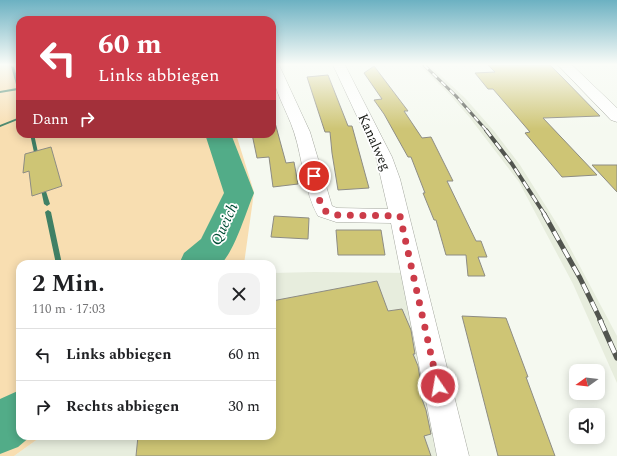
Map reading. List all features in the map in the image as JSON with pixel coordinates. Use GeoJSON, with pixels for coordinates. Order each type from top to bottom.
{"type":"FeatureCollection","features":[{"type":"Feature","properties":{"kind":"street"},"geometry":{"type":"LineString","coordinates":[[281,86],[302,132],[320,202],[325,211],[336,215],[400,216]]}},
{"type":"Feature","properties":{"kind":"street","name":"Kanalweg"},"geometry":{"type":"LineString","coordinates":[[349,86],[384,157],[400,216],[453,456]]}},
{"type":"Feature","properties":{"kind":"street"},"geometry":{"type":"LineString","coordinates":[[586,86],[617,117]]}},
{"type":"Feature","properties":{"kind":"shaded area"},"geometry":{"type":"Polygon","coordinates":[[[0,86],[16,86],[16,138],[237,138],[254,192],[245,260],[16,260],[16,440],[36,440],[14,456],[0,456],[0,86]]]}},
{"type":"Feature","properties":{"kind":"shaded area"},"geometry":{"type":"Polygon","coordinates":[[[441,86],[452,86],[465,98],[494,131],[520,165],[559,227],[617,336],[617,383],[573,284],[519,182],[470,118],[441,86]]]}},
{"type":"Feature","properties":{"kind":"shaded area"},"geometry":{"type":"Polygon","coordinates":[[[276,273],[413,273],[453,456],[14,456],[36,440],[276,440],[276,273]]]}},
{"type":"Feature","properties":{"kind":"building"},"geometry":{"type":"Polygon","coordinates":[[[310,86],[332,86],[348,126],[352,126],[369,188],[338,190],[330,132],[325,132],[310,86]]]}},
{"type":"Feature","properties":{"kind":"building"},"geometry":{"type":"Polygon","coordinates":[[[373,86],[389,86],[408,111],[404,111],[422,138],[431,137],[453,181],[447,181],[476,241],[481,241],[487,257],[478,257],[485,276],[468,276],[466,255],[446,255],[436,220],[434,220],[423,193],[425,193],[411,157],[408,157],[384,114],[374,100],[382,99],[373,86]]]}},
{"type":"Feature","properties":{"kind":"building"},"geometry":{"type":"Polygon","coordinates":[[[486,86],[571,86],[600,116],[543,118],[597,175],[562,177],[525,133],[530,132],[493,89],[488,89],[486,86]]]}},
{"type":"Feature","properties":{"kind":"building"},"geometry":{"type":"Polygon","coordinates":[[[276,126],[286,163],[294,162],[298,184],[273,187],[269,157],[257,158],[253,138],[276,138],[276,126]]]}},
{"type":"Feature","properties":{"kind":"building"},"geometry":{"type":"Polygon","coordinates":[[[51,147],[62,186],[32,196],[29,171],[23,173],[25,154],[51,147]]]}},
{"type":"Feature","properties":{"kind":"building"},"geometry":{"type":"Polygon","coordinates":[[[592,165],[617,165],[617,192],[592,165]]]}},
{"type":"Feature","properties":{"kind":"building"},"geometry":{"type":"Polygon","coordinates":[[[274,216],[309,218],[308,239],[271,237],[274,216]]]}},
{"type":"Feature","properties":{"kind":"building"},"geometry":{"type":"Polygon","coordinates":[[[336,230],[381,230],[385,255],[338,255],[336,230]]]}},
{"type":"Feature","properties":{"kind":"building"},"geometry":{"type":"Polygon","coordinates":[[[377,281],[388,311],[402,309],[411,330],[415,354],[413,354],[418,366],[422,390],[419,391],[426,410],[431,434],[424,436],[431,456],[136,456],[138,440],[276,440],[276,300],[377,281]]]}},
{"type":"Feature","properties":{"kind":"building"},"geometry":{"type":"Polygon","coordinates":[[[462,316],[506,318],[555,456],[498,456],[462,316]]]}},
{"type":"Feature","properties":{"kind":"waterway"},"geometry":{"type":"LineString","coordinates":[[0,92],[16,89]]}},
{"type":"Feature","properties":{"kind":"waterway"},"geometry":{"type":"LineString","coordinates":[[0,126],[16,120]]}},
{"type":"Feature","properties":{"kind":"waterway"},"geometry":{"type":"LineString","coordinates":[[33,138],[37,157]]}},
{"type":"Feature","properties":{"kind":"waterway","name":"Queich"},"geometry":{"type":"LineString","coordinates":[[202,260],[214,249],[239,193],[219,138]]}},
{"type":"Feature","properties":{"kind":"waterway"},"geometry":{"type":"LineString","coordinates":[[42,185],[47,204]]}},
{"type":"Feature","properties":{"kind":"waterway"},"geometry":{"type":"LineString","coordinates":[[48,212],[58,260]]}},
{"type":"Feature","properties":{"kind":"waterway","name":"Queich"},"geometry":{"type":"LineString","coordinates":[[0,429],[16,417]]}},
{"type":"Feature","properties":{"kind":"railway"},"geometry":{"type":"LineString","coordinates":[[446,86],[487,131]]}},
{"type":"Feature","properties":{"kind":"railway"},"geometry":{"type":"LineString","coordinates":[[486,130],[512,164],[545,215]]}},
{"type":"Feature","properties":{"kind":"railway"},"geometry":{"type":"LineString","coordinates":[[544,214],[580,278],[601,321]]}},
{"type":"Feature","properties":{"kind":"railway"},"geometry":{"type":"LineString","coordinates":[[600,320],[617,358]]}},
{"type":"Feature","properties":{"kind":"route"},"geometry":{"type":"LineString","coordinates":[[314,176],[320,202],[325,211],[336,215],[400,216],[438,386]]}}]}
